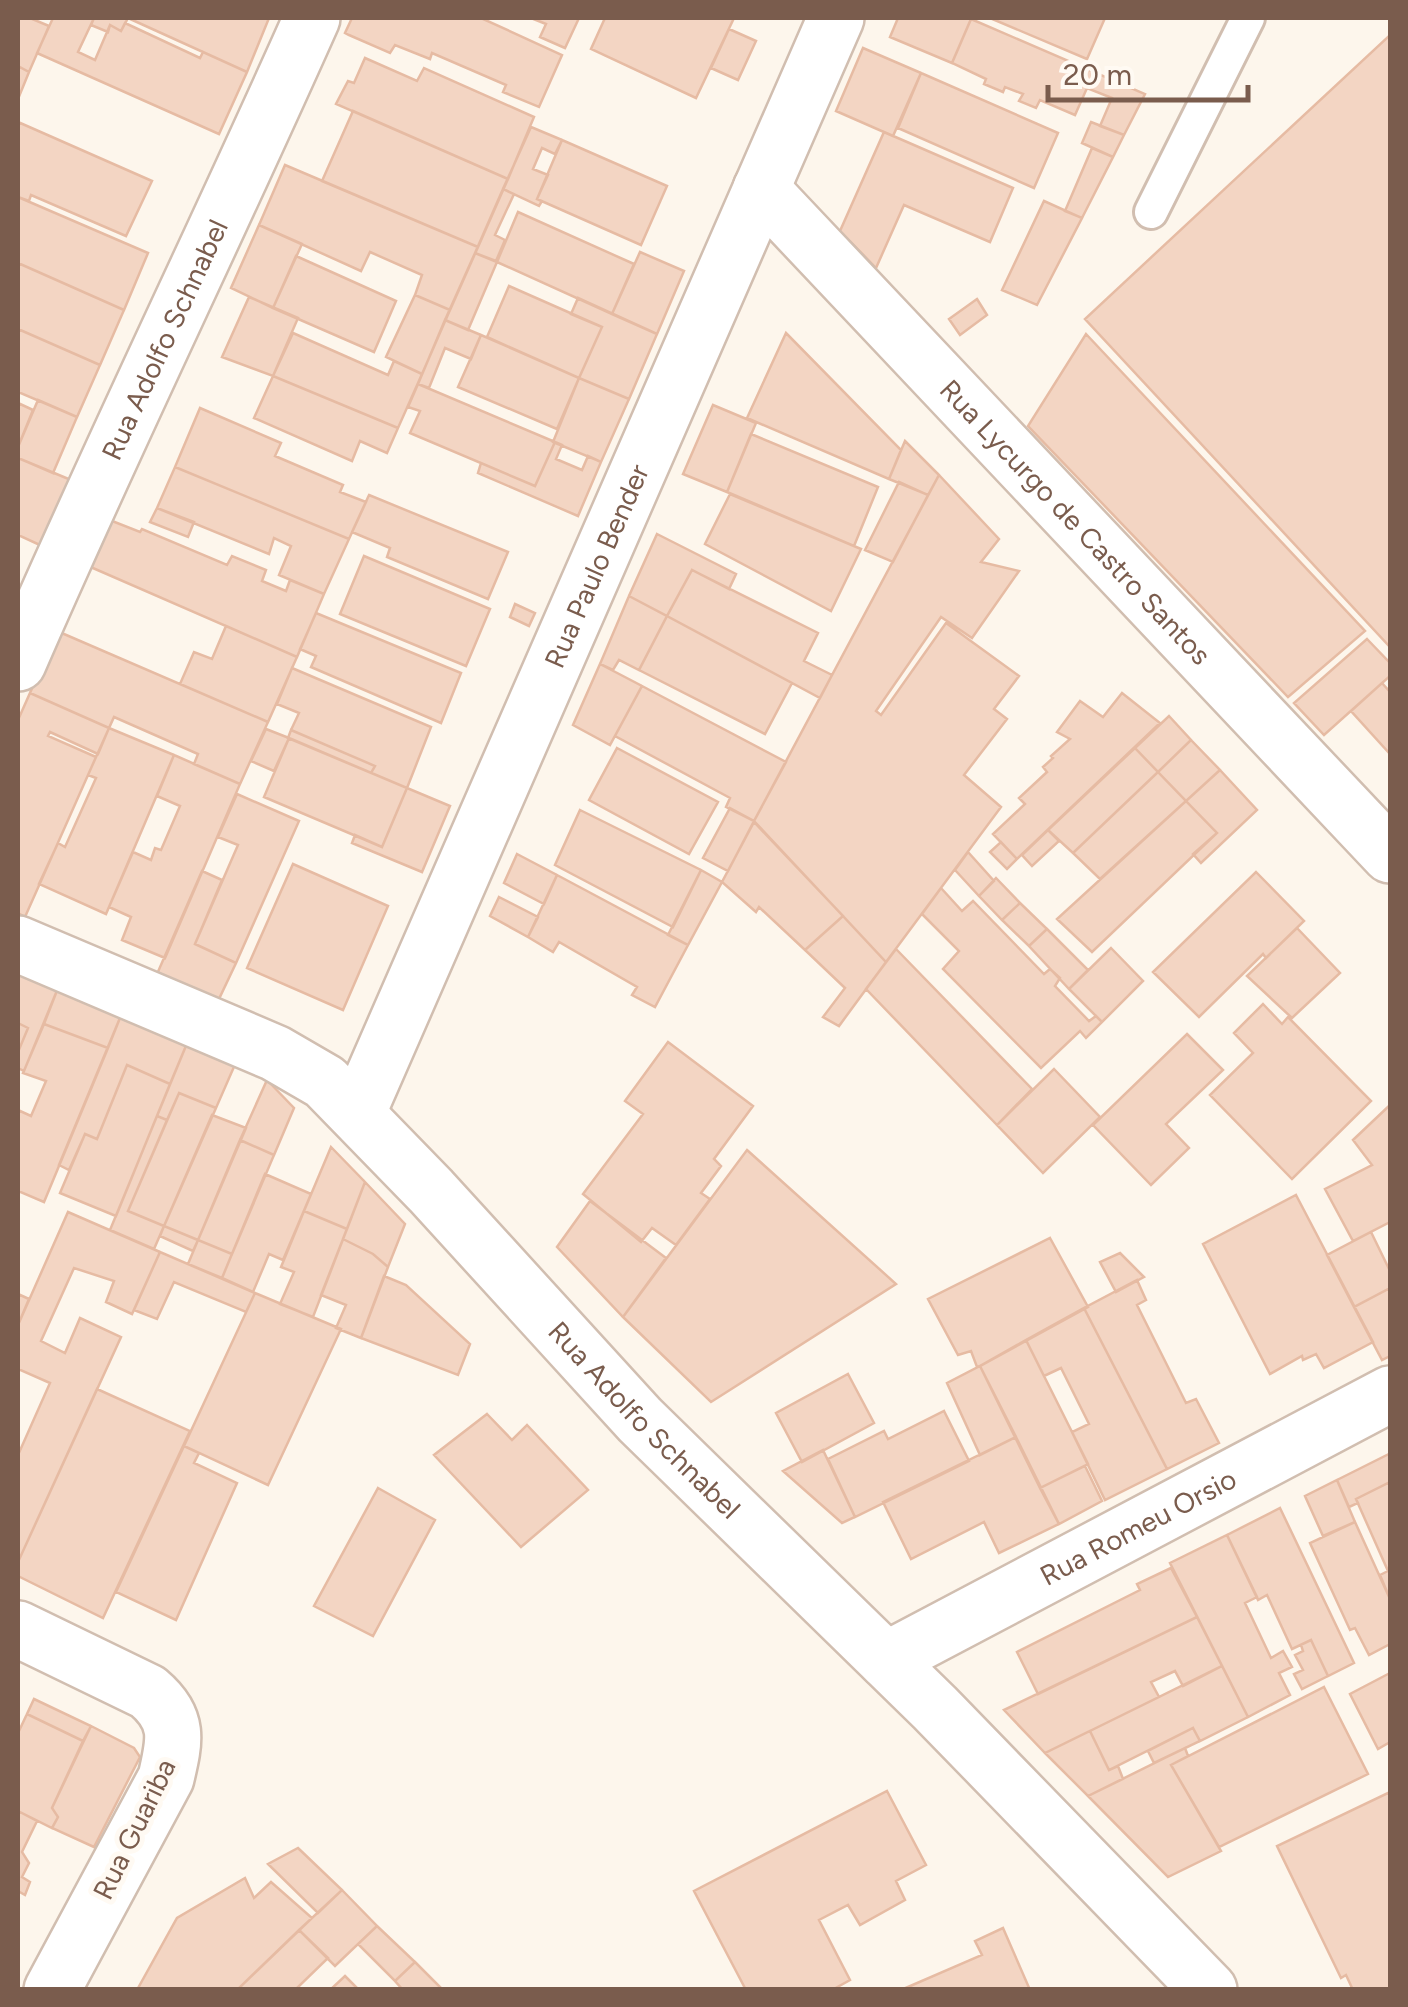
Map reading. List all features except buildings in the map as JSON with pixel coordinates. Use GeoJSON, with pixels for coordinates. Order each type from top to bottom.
{"type":"FeatureCollection","features":[{"type":"Feature","properties":{"kind":"street","name":"Rua Adolfo Schnabel"},"geometry":{"type":"LineString","coordinates":[[18,663],[96,483],[312,18]]}},
{"type":"Feature","properties":{"kind":"street","name":"Rua Paulo Bender"},"geometry":{"type":"LineString","coordinates":[[358,1114],[836,18]]}},
{"type":"Feature","properties":{"kind":"street","name":"Rua Lycurgo de Castro Santos"},"geometry":{"type":"LineString","coordinates":[[761,189],[1390,856]]}},
{"type":"Feature","properties":{"kind":"street","name":"Rua Adolfo Schnabel"},"geometry":{"type":"LineString","coordinates":[[18,944],[275,1053],[325,1082],[640,1420],[886,1660],[1210,1990]]}},
{"type":"Feature","properties":{"kind":"street","name":"Rua Romeu Orsio"},"geometry":{"type":"LineString","coordinates":[[886,1660],[1390,1394]]}},
{"type":"Feature","properties":{"kind":"street","name":"Rua Guariba"},"geometry":{"type":"LineString","coordinates":[[18,1629],[148,1692],[164,1706],[172,1724],[174,1744],[166,1778],[52,1990]]}},
{"type":"Feature","properties":{"kind":"lane"},"geometry":{"type":"LineString","coordinates":[[1151,212],[1248,18]]}}]}
